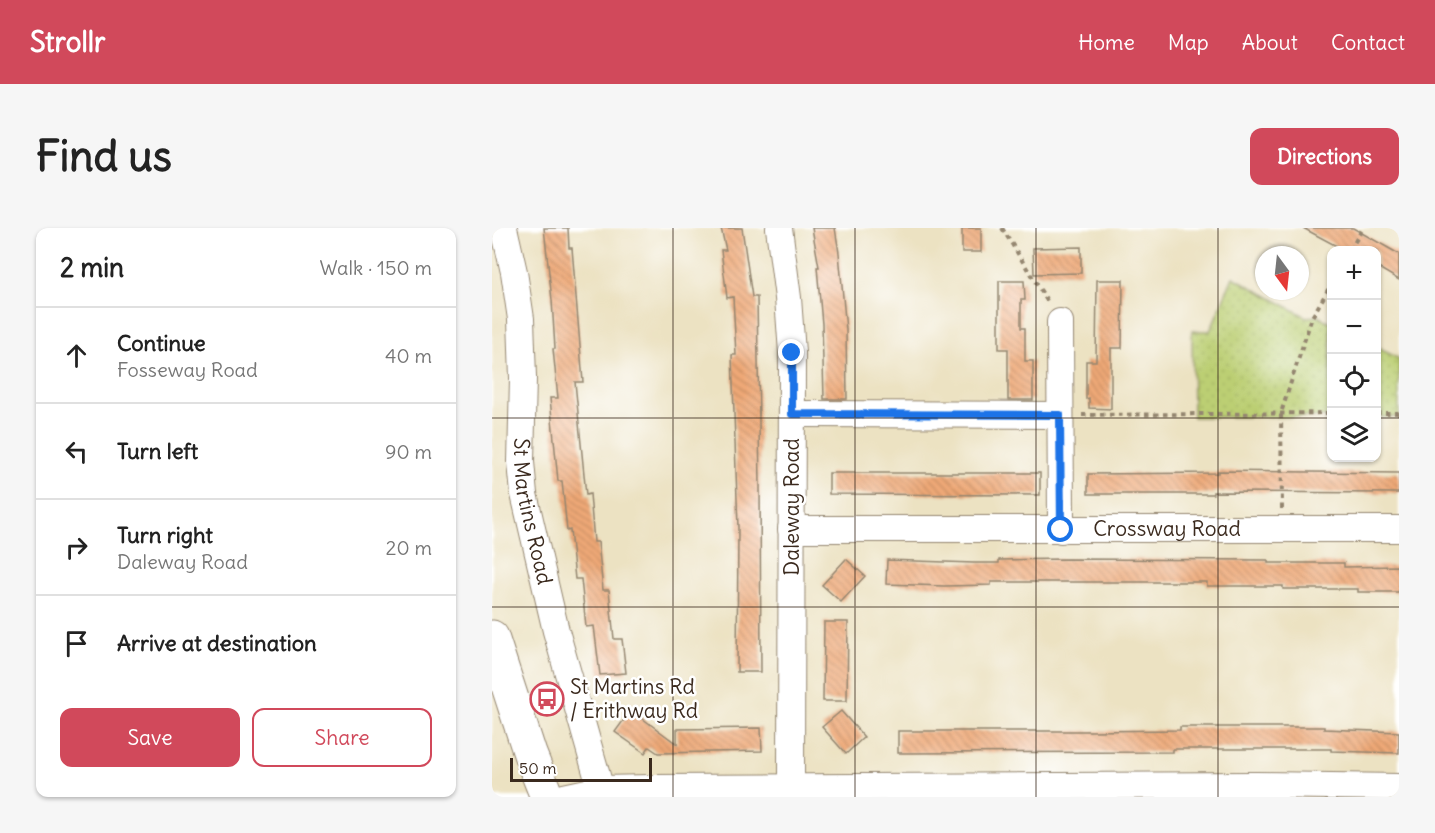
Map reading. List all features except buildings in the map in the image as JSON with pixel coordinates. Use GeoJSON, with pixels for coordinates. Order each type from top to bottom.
{"type":"FeatureCollection","features":[{"type":"Feature","properties":{"kind":"main road"},"geometry":{"type":"LineString","coordinates":[[492,637],[530,754],[548,797]]}},
{"type":"Feature","properties":{"kind":"street","name":"St Martins Road"},"geometry":{"type":"LineString","coordinates":[[504,228],[521,319],[523,378],[521,462],[524,494],[552,613],[602,793]]}},
{"type":"Feature","properties":{"kind":"street","name":"Daleway Road"},"geometry":{"type":"LineString","coordinates":[[778,228],[788,298],[792,353],[791,787]]}},
{"type":"Feature","properties":{"kind":"street"},"geometry":{"type":"LineString","coordinates":[[1060,322],[1061,530]]}},
{"type":"Feature","properties":{"kind":"street"},"geometry":{"type":"LineString","coordinates":[[792,414],[1060,415]]}},
{"type":"Feature","properties":{"kind":"street","name":"Crossway Road"},"geometry":{"type":"LineString","coordinates":[[791,529],[1399,529]]}},
{"type":"Feature","properties":{"kind":"street"},"geometry":{"type":"LineString","coordinates":[[564,797],[602,793],[735,792],[791,787],[1171,791],[1399,788]]}},
{"type":"Feature","properties":{"kind":"path"},"geometry":{"type":"LineString","coordinates":[[1002,228],[1060,322]]}},
{"type":"Feature","properties":{"kind":"path"},"geometry":{"type":"LineString","coordinates":[[1352,246],[1363,228]]}},
{"type":"Feature","properties":{"kind":"path"},"geometry":{"type":"LineString","coordinates":[[1282,529],[1281,413],[1312,317],[1327,292]]}},
{"type":"Feature","properties":{"kind":"path"},"geometry":{"type":"LineString","coordinates":[[1060,415],[1327,413]]}},
{"type":"Feature","properties":{"kind":"path"},"geometry":{"type":"LineString","coordinates":[[1381,413],[1399,413]]}},
{"type":"Feature","properties":{"kind":"green space"},"geometry":{"type":"Polygon","coordinates":[[[1233,277],[1255,289],[1255,300],[1275,300],[1306,317],[1318,316],[1327,321],[1327,417],[1193,417],[1192,331],[1210,331],[1233,277]]]}},
{"type":"Feature","properties":{"kind":"green space"},"geometry":{"type":"Polygon","coordinates":[[[1381,349],[1399,359],[1399,417],[1381,417],[1381,349]]]}},
{"type":"Feature","properties":{"kind":"place","name":"St Martins Rd / Erithway Rd"},"geometry":{"type":"Point","coordinates":[547,699]}},
{"type":"Feature","properties":{"kind":"route"},"geometry":{"type":"LineString","coordinates":[[792,353],[792,414],[1060,415],[1061,530]]}}]}
